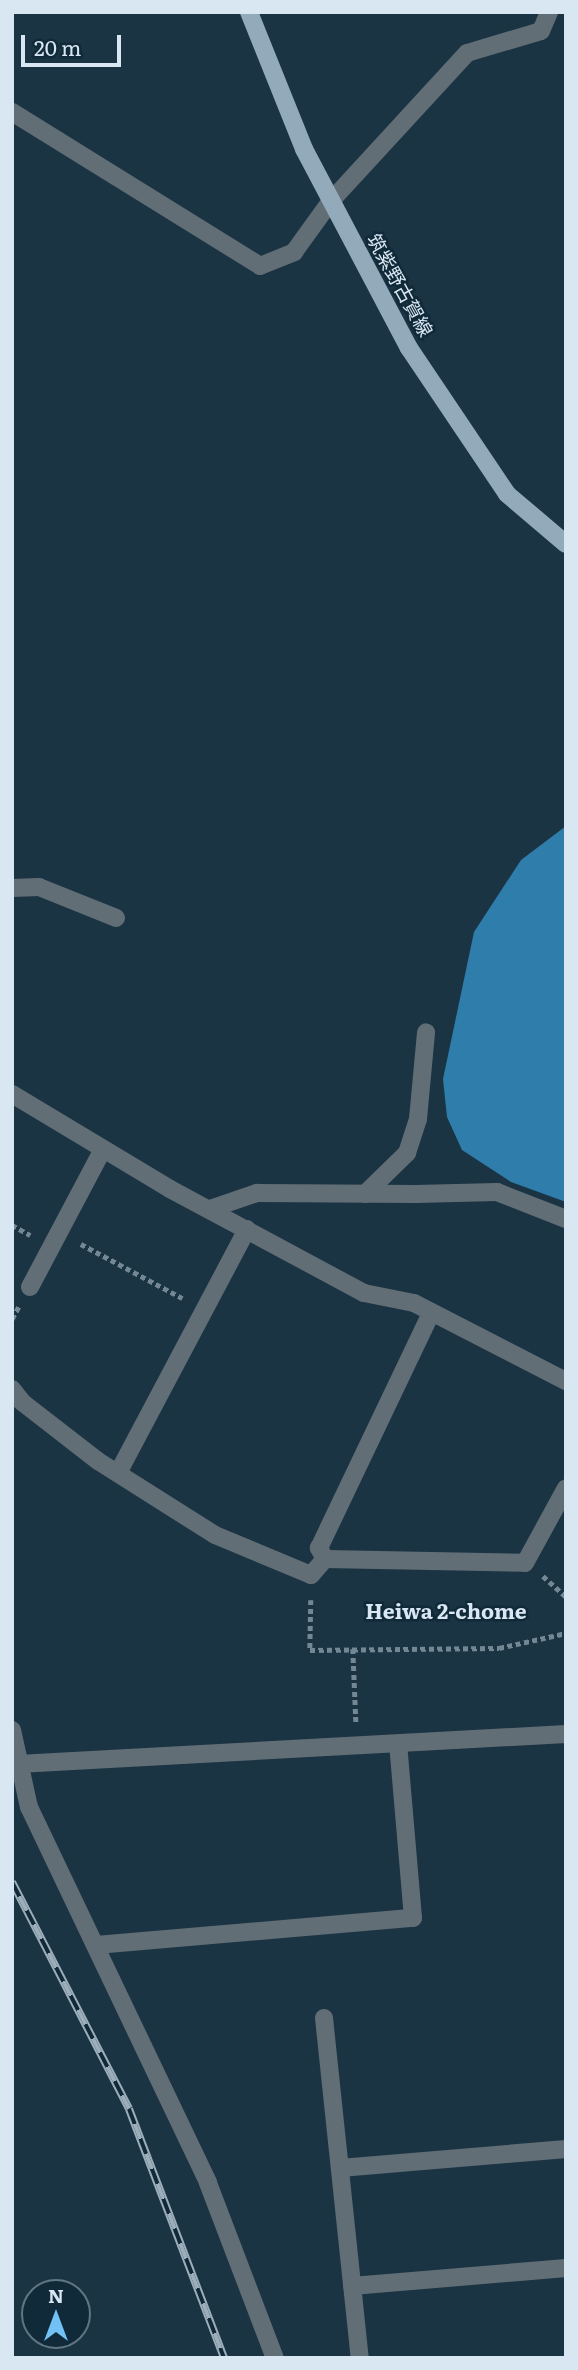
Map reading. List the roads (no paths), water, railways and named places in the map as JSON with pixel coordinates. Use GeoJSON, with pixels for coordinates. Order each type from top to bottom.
{"type":"FeatureCollection","features":[{"type":"Feature","properties":{"kind":"main road","name":"筑紫野古賀線"},"geometry":{"type":"LineString","coordinates":[[249,12],[330,202],[409,348],[507,494],[566,544]]}},
{"type":"Feature","properties":{"kind":"street"},"geometry":{"type":"LineString","coordinates":[[12,112],[260,266],[294,252],[330,202],[467,53],[541,32],[549,12]]}},
{"type":"Feature","properties":{"kind":"street"},"geometry":{"type":"LineString","coordinates":[[12,888],[39,887],[116,918]]}},
{"type":"Feature","properties":{"kind":"street"},"geometry":{"type":"LineString","coordinates":[[365,1194],[407,1153],[418,1119],[426,1032]]}},
{"type":"Feature","properties":{"kind":"street"},"geometry":{"type":"LineString","coordinates":[[12,1094],[103,1149],[364,1293],[414,1303],[566,1381]]}},
{"type":"Feature","properties":{"kind":"street"},"geometry":{"type":"LineString","coordinates":[[30,1287],[103,1149]]}},
{"type":"Feature","properties":{"kind":"street"},"geometry":{"type":"LineString","coordinates":[[210,1209],[257,1193],[497,1192],[566,1219]]}},
{"type":"Feature","properties":{"kind":"street"},"geometry":{"type":"LineString","coordinates":[[118,1473],[247,1229]]}},
{"type":"Feature","properties":{"kind":"street"},"geometry":{"type":"LineString","coordinates":[[325,1559],[319,1548],[431,1312]]}},
{"type":"Feature","properties":{"kind":"street"},"geometry":{"type":"LineString","coordinates":[[12,1389],[22,1402],[118,1473],[215,1535],[311,1575],[325,1559],[525,1563],[566,1488]]}},
{"type":"Feature","properties":{"kind":"street"},"geometry":{"type":"LineString","coordinates":[[12,1730],[29,1807],[208,2183],[275,2358]]}},
{"type":"Feature","properties":{"kind":"street"},"geometry":{"type":"LineString","coordinates":[[18,1764],[566,1734]]}},
{"type":"Feature","properties":{"kind":"street"},"geometry":{"type":"LineString","coordinates":[[96,1945],[413,1918],[398,1744]]}},
{"type":"Feature","properties":{"kind":"street"},"geometry":{"type":"LineString","coordinates":[[324,2018],[360,2358]]}},
{"type":"Feature","properties":{"kind":"street"},"geometry":{"type":"LineString","coordinates":[[340,2168],[566,2149]]}},
{"type":"Feature","properties":{"kind":"street"},"geometry":{"type":"LineString","coordinates":[[352,2286],[566,2268]]}},
{"type":"Feature","properties":{"kind":"water"},"geometry":{"type":"Polygon","coordinates":[[[566,826],[566,1202],[511,1182],[462,1150],[447,1117],[443,1079],[474,932],[521,860],[566,826]]]}},
{"type":"Feature","properties":{"kind":"railway"},"geometry":{"type":"LineString","coordinates":[[12,1882],[129,2109],[224,2358]]}},
{"type":"Feature","properties":{"kind":"district","name":"Heiwa 2-chome"},"geometry":{"type":"Point","coordinates":[446,1610]}}]}
